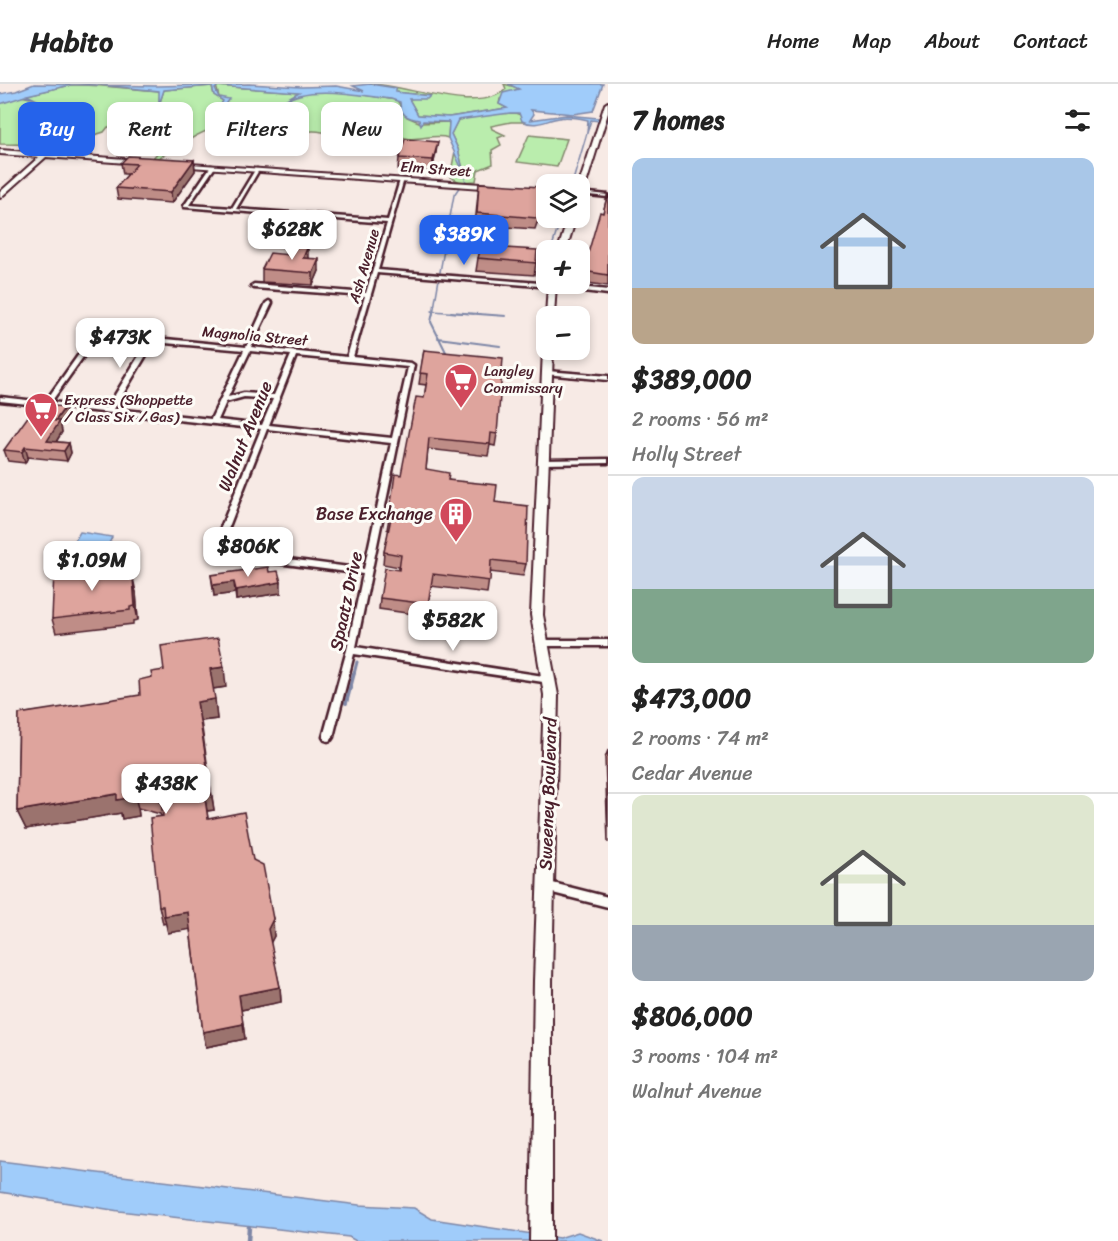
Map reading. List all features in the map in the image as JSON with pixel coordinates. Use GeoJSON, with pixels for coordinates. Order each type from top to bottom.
{"type":"FeatureCollection","features":[{"type":"Feature","properties":{"kind":"main road"},"geometry":{"type":"LineString","coordinates":[[585,174],[608,104]]}},
{"type":"Feature","properties":{"kind":"main road"},"geometry":{"type":"LineString","coordinates":[[0,152],[18,153]]}},
{"type":"Feature","properties":{"kind":"main road"},"geometry":{"type":"LineString","coordinates":[[0,196],[44,156]]}},
{"type":"Feature","properties":{"kind":"main road"},"geometry":{"type":"LineString","coordinates":[[60,156],[149,162]]}},
{"type":"Feature","properties":{"kind":"main road","name":"Elm Street"},"geometry":{"type":"LineString","coordinates":[[168,164],[504,187]]}},
{"type":"Feature","properties":{"kind":"main road","name":"Sweeney Boulevard"},"geometry":{"type":"LineString","coordinates":[[541,1235],[550,680],[537,615],[548,360]]}},
{"type":"Feature","properties":{"kind":"street"},"geometry":{"type":"LineString","coordinates":[[213,167],[186,206],[389,222]]}},
{"type":"Feature","properties":{"kind":"street"},"geometry":{"type":"LineString","coordinates":[[233,210],[257,170]]}},
{"type":"Feature","properties":{"kind":"street","name":"Ash Avenue"},"geometry":{"type":"LineString","coordinates":[[349,358],[402,180]]}},
{"type":"Feature","properties":{"kind":"street"},"geometry":{"type":"LineString","coordinates":[[590,194],[608,196]]}},
{"type":"Feature","properties":{"kind":"street"},"geometry":{"type":"LineString","coordinates":[[376,271],[536,283]]}},
{"type":"Feature","properties":{"kind":"street"},"geometry":{"type":"LineString","coordinates":[[254,286],[368,295]]}},
{"type":"Feature","properties":{"kind":"street"},"geometry":{"type":"LineString","coordinates":[[590,289],[608,292]]}},
{"type":"Feature","properties":{"kind":"street"},"geometry":{"type":"LineString","coordinates":[[214,421],[269,303]]}},
{"type":"Feature","properties":{"kind":"street","name":"Magnolia Street"},"geometry":{"type":"LineString","coordinates":[[47,404],[96,334],[411,365]]}},
{"type":"Feature","properties":{"kind":"street"},"geometry":{"type":"LineString","coordinates":[[109,411],[152,340]]}},
{"type":"Feature","properties":{"kind":"street","name":"Walnut Avenue"},"geometry":{"type":"LineString","coordinates":[[294,354],[215,552],[368,572]]}},
{"type":"Feature","properties":{"kind":"street","name":"Spaatz Drive"},"geometry":{"type":"LineString","coordinates":[[328,737],[351,650],[411,365]]}},
{"type":"Feature","properties":{"kind":"street"},"geometry":{"type":"LineString","coordinates":[[547,373],[608,378]]}},
{"type":"Feature","properties":{"kind":"street"},"geometry":{"type":"LineString","coordinates":[[223,401],[244,395],[277,398]]}},
{"type":"Feature","properties":{"kind":"street"},"geometry":{"type":"LineString","coordinates":[[0,399],[396,441]]}},
{"type":"Feature","properties":{"kind":"street"},"geometry":{"type":"LineString","coordinates":[[543,462],[608,461]]}},
{"type":"Feature","properties":{"kind":"street"},"geometry":{"type":"LineString","coordinates":[[542,643],[608,643]]}},
{"type":"Feature","properties":{"kind":"street"},"geometry":{"type":"LineString","coordinates":[[351,650],[550,680]]}},
{"type":"Feature","properties":{"kind":"street"},"geometry":{"type":"LineString","coordinates":[[545,886],[608,902]]}},
{"type":"Feature","properties":{"kind":"green space"},"geometry":{"type":"Polygon","coordinates":[[[370,84],[385,85],[441,97],[478,100],[493,97],[506,89],[504,84],[519,88],[500,99],[499,104],[507,108],[449,117],[418,115],[409,99],[430,96],[395,92],[396,88],[370,84]]]}},
{"type":"Feature","properties":{"kind":"green space"},"geometry":{"type":"Polygon","coordinates":[[[71,85],[160,92],[159,102],[107,102],[107,128],[104,132],[95,135],[95,102],[18,102],[18,144],[0,144],[0,103],[21,96],[30,98],[26,95],[71,85]]]}},
{"type":"Feature","properties":{"kind":"green space"},"geometry":{"type":"Polygon","coordinates":[[[212,86],[214,95],[223,101],[205,102],[205,131],[194,137],[193,102],[160,102],[164,90],[212,86]]]}},
{"type":"Feature","properties":{"kind":"green space"},"geometry":{"type":"Polygon","coordinates":[[[216,86],[301,92],[289,98],[306,91],[324,89],[398,102],[321,102],[321,132],[309,132],[309,102],[226,102],[219,97],[216,86]]]}},
{"type":"Feature","properties":{"kind":"green space"},"geometry":{"type":"Polygon","coordinates":[[[403,110],[407,117],[421,123],[449,122],[448,138],[403,137],[403,110]]]}},
{"type":"Feature","properties":{"kind":"green space"},"geometry":{"type":"Polygon","coordinates":[[[491,114],[521,115],[524,122],[491,126],[492,129],[505,135],[498,138],[501,145],[492,150],[493,164],[478,170],[476,181],[460,182],[450,177],[455,151],[464,173],[458,149],[451,134],[458,120],[491,114]]]}},
{"type":"Feature","properties":{"kind":"green space"},"geometry":{"type":"Polygon","coordinates":[[[529,135],[567,139],[557,167],[517,162],[529,135]]]}},
{"type":"Feature","properties":{"kind":"water"},"geometry":{"type":"Polygon","coordinates":[[[34,84],[76,85],[27,95],[41,102],[25,96],[0,104],[0,94],[34,84]]]}},
{"type":"Feature","properties":{"kind":"water"},"geometry":{"type":"Polygon","coordinates":[[[249,84],[301,87],[336,86],[364,91],[353,86],[370,84],[396,88],[396,92],[430,96],[427,99],[409,99],[418,115],[449,117],[507,108],[499,104],[503,93],[519,89],[508,84],[603,84],[593,111],[573,114],[531,110],[534,114],[530,120],[566,115],[608,119],[608,122],[591,120],[587,133],[588,120],[574,118],[563,117],[532,124],[522,121],[519,113],[510,113],[458,120],[451,134],[458,149],[464,174],[448,138],[449,122],[423,121],[421,125],[419,120],[403,113],[403,102],[321,92],[294,97],[284,102],[299,92],[218,86],[215,89],[219,97],[229,99],[222,102],[214,95],[212,86],[164,90],[159,102],[159,91],[99,85],[249,84]]]}},
{"type":"Feature","properties":{"kind":"water"},"geometry":{"type":"Polygon","coordinates":[[[80,532],[112,537],[107,548],[86,544],[80,554],[68,552],[80,532]]]}},
{"type":"Feature","properties":{"kind":"water"},"geometry":{"type":"Polygon","coordinates":[[[0,1161],[359,1205],[414,1208],[432,1219],[559,1238],[578,1232],[603,1241],[356,1241],[349,1237],[119,1211],[0,1192],[0,1161]]]}},
{"type":"Feature","properties":{"kind":"building"},"geometry":{"type":"Polygon","coordinates":[[[405,139],[438,142],[433,160],[399,158],[403,156],[405,139]]]}},
{"type":"Feature","properties":{"kind":"building"},"geometry":{"type":"Polygon","coordinates":[[[128,156],[194,160],[171,192],[116,188],[137,164],[121,163],[128,156]]]}},
{"type":"Feature","properties":{"kind":"building"},"geometry":{"type":"Polygon","coordinates":[[[479,183],[536,187],[536,218],[477,213],[479,183]]]}},
{"type":"Feature","properties":{"kind":"building"},"geometry":{"type":"Polygon","coordinates":[[[608,193],[608,275],[590,272],[590,247],[600,212],[603,213],[608,193]]]}},
{"type":"Feature","properties":{"kind":"building"},"geometry":{"type":"Polygon","coordinates":[[[294,245],[308,246],[303,258],[319,259],[313,273],[262,269],[270,253],[290,255],[294,245]]]}},
{"type":"Feature","properties":{"kind":"building"},"geometry":{"type":"Polygon","coordinates":[[[491,247],[536,250],[536,263],[478,258],[480,250],[490,250],[491,247]]]}},
{"type":"Feature","properties":{"kind":"building"},"geometry":{"type":"Polygon","coordinates":[[[424,350],[503,358],[497,434],[491,433],[490,444],[429,438],[426,469],[449,473],[448,480],[497,485],[495,502],[528,506],[526,564],[491,560],[490,581],[433,574],[428,604],[380,598],[385,568],[399,570],[401,555],[384,552],[391,518],[389,518],[395,474],[401,475],[416,397],[424,398],[428,374],[420,373],[424,350]]]}},
{"type":"Feature","properties":{"kind":"building"},"geometry":{"type":"Polygon","coordinates":[[[37,404],[65,407],[55,421],[60,421],[47,441],[69,443],[64,451],[25,447],[22,452],[4,450],[37,404]]]}},
{"type":"Feature","properties":{"kind":"building"},"geometry":{"type":"Polygon","coordinates":[[[126,564],[127,579],[133,578],[135,606],[130,607],[130,610],[52,619],[54,572],[126,564]]]}},
{"type":"Feature","properties":{"kind":"building"},"geometry":{"type":"Polygon","coordinates":[[[268,567],[269,572],[278,571],[281,582],[236,590],[234,582],[213,585],[211,575],[268,567]]]}},
{"type":"Feature","properties":{"kind":"building"},"geometry":{"type":"Polygon","coordinates":[[[218,638],[224,667],[210,669],[215,699],[197,702],[211,791],[204,792],[208,819],[244,812],[253,860],[263,865],[273,919],[268,929],[280,987],[239,995],[243,1024],[203,1032],[188,912],[164,916],[163,906],[159,906],[150,818],[163,816],[161,803],[155,795],[133,789],[134,797],[117,800],[117,794],[17,811],[19,714],[140,695],[139,680],[152,677],[151,672],[164,670],[161,646],[218,638]]]}},
{"type":"Feature","properties":{"kind":"waterway"},"geometry":{"type":"LineString","coordinates":[[575,174],[587,133]]}},
{"type":"Feature","properties":{"kind":"waterway"},"geometry":{"type":"LineString","coordinates":[[463,171],[466,182]]}},
{"type":"Feature","properties":{"kind":"waterway"},"geometry":{"type":"LineString","coordinates":[[440,272],[454,195],[460,186]]}},
{"type":"Feature","properties":{"kind":"waterway"},"geometry":{"type":"LineString","coordinates":[[554,240],[558,228]]}},
{"type":"Feature","properties":{"kind":"waterway"},"geometry":{"type":"LineString","coordinates":[[433,311],[439,279]]}},
{"type":"Feature","properties":{"kind":"waterway"},"geometry":{"type":"LineString","coordinates":[[433,311],[474,314]]}},
{"type":"Feature","properties":{"kind":"waterway"},"geometry":{"type":"LineString","coordinates":[[433,312],[431,322],[439,338]]}},
{"type":"Feature","properties":{"kind":"waterway"},"geometry":{"type":"LineString","coordinates":[[451,312],[506,316]]}},
{"type":"Feature","properties":{"kind":"waterway"},"geometry":{"type":"LineString","coordinates":[[439,338],[500,346]]}},
{"type":"Feature","properties":{"kind":"waterway"},"geometry":{"type":"LineString","coordinates":[[439,338],[447,354]]}},
{"type":"Feature","properties":{"kind":"waterway"},"geometry":{"type":"LineString","coordinates":[[354,674],[357,662]]}},
{"type":"Feature","properties":{"kind":"waterway"},"geometry":{"type":"LineString","coordinates":[[346,703],[354,673]]}},
{"type":"Feature","properties":{"kind":"waterway"},"geometry":{"type":"LineString","coordinates":[[248,1241],[249,1227]]}},
{"type":"Feature","properties":{"kind":"place","name":"Langley Commissary"},"geometry":{"type":"Point","coordinates":[461,409]}},
{"type":"Feature","properties":{"kind":"place","name":"Express (Shoppette / Class Six / Gas)"},"geometry":{"type":"Point","coordinates":[41,438]}},
{"type":"Feature","properties":{"kind":"place","name":"Base Exchange"},"geometry":{"type":"Point","coordinates":[456,543]}}]}
